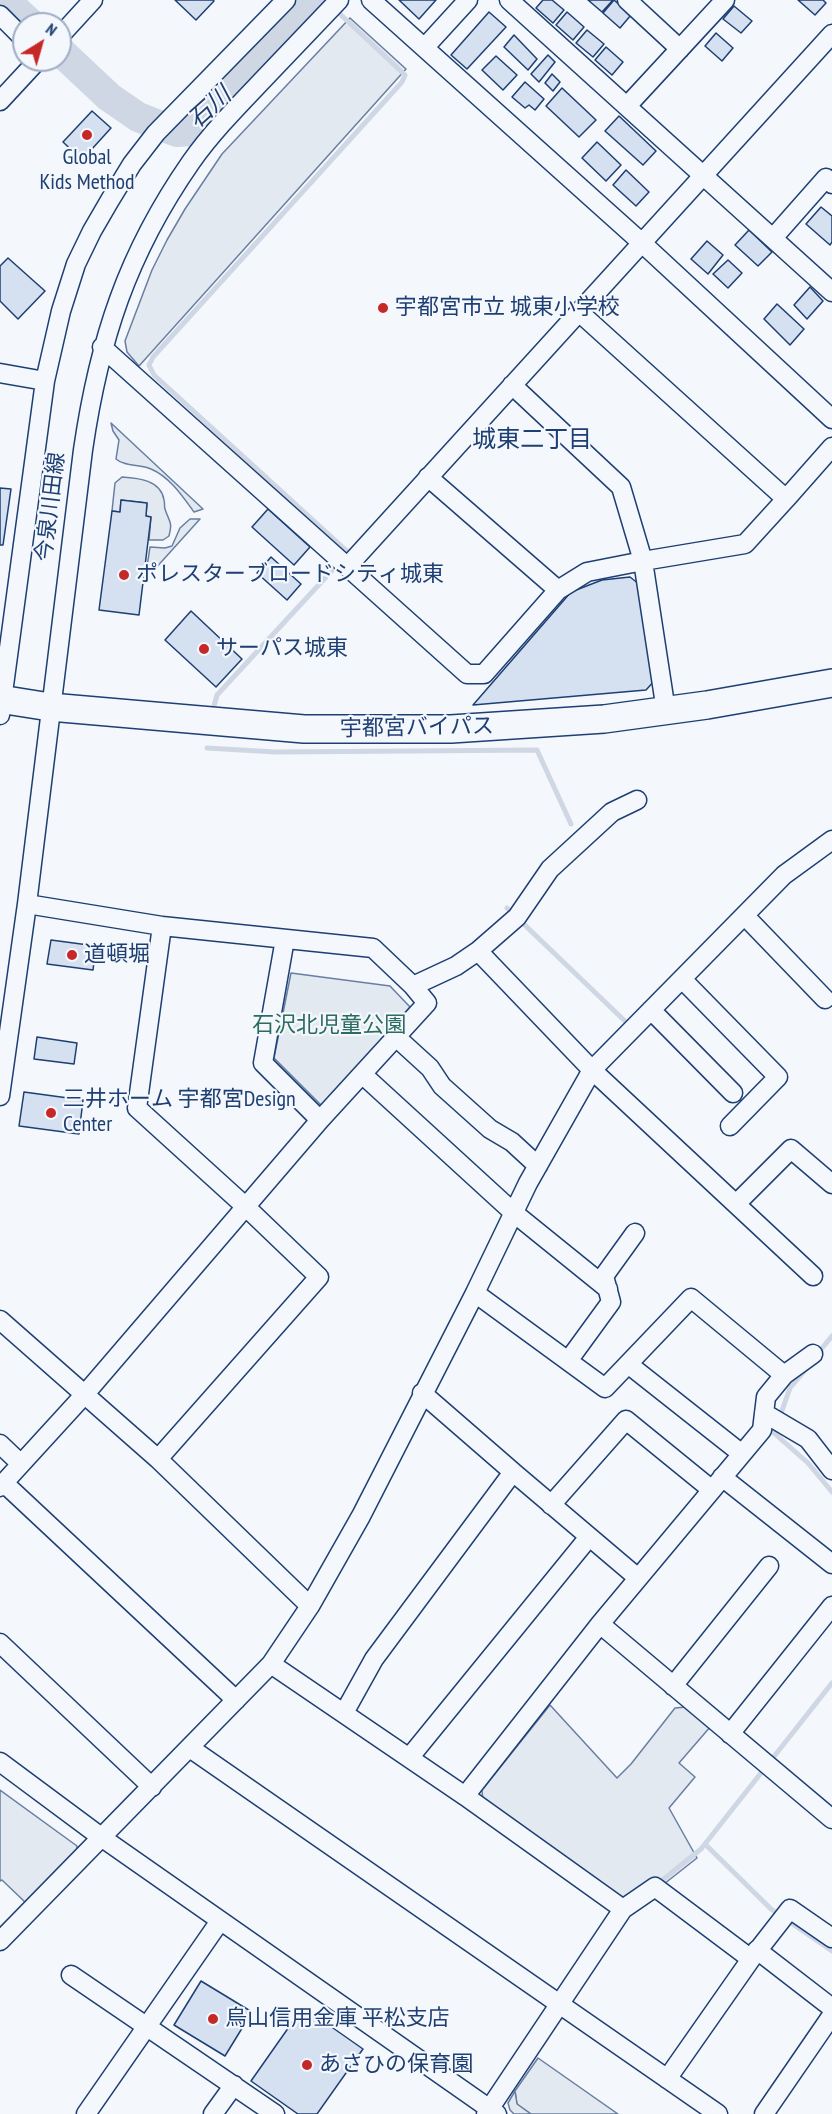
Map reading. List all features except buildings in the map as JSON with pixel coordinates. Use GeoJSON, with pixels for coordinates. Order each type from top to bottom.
{"type":"FeatureCollection","features":[{"type":"Feature","properties":{"kind":"highway","name":"宇都宮バイパス"},"geometry":{"type":"LineString","coordinates":[[1,704],[304,729],[377,730],[518,726],[604,719],[832,683]]}},
{"type":"Feature","properties":{"kind":"street"},"geometry":{"type":"LineString","coordinates":[[72,23],[93,0]]}},
{"type":"Feature","properties":{"kind":"street","name":"今泉川田線"},"geometry":{"type":"LineString","coordinates":[[1,704],[45,381],[61,311],[76,264],[92,231],[132,164],[156,134],[286,0]]}},
{"type":"Feature","properties":{"kind":"street","name":"今泉川田線"},"geometry":{"type":"LineString","coordinates":[[0,1096],[27,904],[86,431],[102,347],[130,267],[152,225],[191,161],[227,117],[339,0]]}},
{"type":"Feature","properties":{"kind":"street"},"geometry":{"type":"LineString","coordinates":[[371,0],[642,243],[832,419]]}},
{"type":"Feature","properties":{"kind":"street"},"geometry":{"type":"LineString","coordinates":[[425,47],[468,0]]}},
{"type":"Feature","properties":{"kind":"street"},"geometry":{"type":"LineString","coordinates":[[509,0],[832,292]]}},
{"type":"Feature","properties":{"kind":"street"},"geometry":{"type":"LineString","coordinates":[[627,0],[680,49]]}},
{"type":"Feature","properties":{"kind":"street"},"geometry":{"type":"LineString","coordinates":[[627,106],[725,0]]}},
{"type":"Feature","properties":{"kind":"street"},"geometry":{"type":"LineString","coordinates":[[0,15],[12,27]]}},
{"type":"Feature","properties":{"kind":"street"},"geometry":{"type":"LineString","coordinates":[[346,567],[832,34]]}},
{"type":"Feature","properties":{"kind":"street"},"geometry":{"type":"LineString","coordinates":[[0,101],[27,72]]}},
{"type":"Feature","properties":{"kind":"street"},"geometry":{"type":"LineString","coordinates":[[773,238],[830,178]]}},
{"type":"Feature","properties":{"kind":"street"},"geometry":{"type":"LineString","coordinates":[[579,312],[786,500]]}},
{"type":"Feature","properties":{"kind":"street"},"geometry":{"type":"LineString","coordinates":[[102,347],[467,674],[484,674],[558,590],[587,572],[745,544],[832,447]]}},
{"type":"Feature","properties":{"kind":"street"},"geometry":{"type":"LineString","coordinates":[[0,373],[45,381]]}},
{"type":"Feature","properties":{"kind":"street"},"geometry":{"type":"LineString","coordinates":[[512,385],[621,487],[643,561],[666,711]]}},
{"type":"Feature","properties":{"kind":"street"},"geometry":{"type":"LineString","coordinates":[[428,477],[558,590]]}},
{"type":"Feature","properties":{"kind":"street"},"geometry":{"type":"LineString","coordinates":[[412,986],[456,966],[478,951],[517,917],[550,868],[612,812],[637,800]]}},
{"type":"Feature","properties":{"kind":"street"},"geometry":{"type":"LineString","coordinates":[[0,1941],[271,1664],[310,1606],[361,1516],[514,1213],[592,1070],[784,875],[832,840]]}},
{"type":"Feature","properties":{"kind":"street"},"geometry":{"type":"LineString","coordinates":[[27,904],[162,926],[373,948],[427,1004],[320,1120],[85,1394],[2,1485],[236,1700]]}},
{"type":"Feature","properties":{"kind":"street"},"geometry":{"type":"LineString","coordinates":[[745,916],[825,999]]}},
{"type":"Feature","properties":{"kind":"street"},"geometry":{"type":"LineString","coordinates":[[158,1459],[319,1277],[137,1108],[162,926]]}},
{"type":"Feature","properties":{"kind":"street"},"geometry":{"type":"LineString","coordinates":[[285,939],[263,1063],[320,1120]]}},
{"type":"Feature","properties":{"kind":"street"},"geometry":{"type":"LineString","coordinates":[[478,951],[592,1070],[813,1276]]}},
{"type":"Feature","properties":{"kind":"street"},"geometry":{"type":"LineString","coordinates":[[682,979],[778,1077],[730,1126]]}},
{"type":"Feature","properties":{"kind":"street"},"geometry":{"type":"LineString","coordinates":[[651,1010],[733,1093]]}},
{"type":"Feature","properties":{"kind":"street"},"geometry":{"type":"LineString","coordinates":[[396,1037],[430,1068],[442,1086],[490,1129],[512,1142],[538,1167]]}},
{"type":"Feature","properties":{"kind":"street"},"geometry":{"type":"LineString","coordinates":[[362,1074],[514,1213],[608,1289]]}},
{"type":"Feature","properties":{"kind":"street"},"geometry":{"type":"LineString","coordinates":[[736,1204],[791,1149],[832,1184]]}},
{"type":"Feature","properties":{"kind":"street"},"geometry":{"type":"LineString","coordinates":[[568,1361],[611,1302],[604,1276],[635,1233]]}},
{"type":"Feature","properties":{"kind":"street"},"geometry":{"type":"LineString","coordinates":[[475,1293],[605,1388],[691,1298],[784,1376]]}},
{"type":"Feature","properties":{"kind":"street"},"geometry":{"type":"LineString","coordinates":[[0,1320],[158,1459],[310,1606]]}},
{"type":"Feature","properties":{"kind":"street"},"geometry":{"type":"LineString","coordinates":[[465,1796],[600,1624],[762,1430],[766,1397],[784,1376],[813,1354]]}},
{"type":"Feature","properties":{"kind":"street"},"geometry":{"type":"LineString","coordinates":[[628,1364],[742,1454]]}},
{"type":"Feature","properties":{"kind":"street"},"geometry":{"type":"LineString","coordinates":[[422,1394],[638,1578]]}},
{"type":"Feature","properties":{"kind":"street"},"geometry":{"type":"LineString","coordinates":[[764,1413],[808,1439],[832,1470]]}},
{"type":"Feature","properties":{"kind":"street"},"geometry":{"type":"LineString","coordinates":[[551,1505],[626,1420],[832,1564]]}},
{"type":"Feature","properties":{"kind":"street"},"geometry":{"type":"LineString","coordinates":[[0,1444],[21,1464]]}},
{"type":"Feature","properties":{"kind":"street"},"geometry":{"type":"LineString","coordinates":[[344,1713],[374,1659],[513,1472]]}},
{"type":"Feature","properties":{"kind":"street"},"geometry":{"type":"LineString","coordinates":[[410,1758],[589,1537]]}},
{"type":"Feature","properties":{"kind":"street"},"geometry":{"type":"LineString","coordinates":[[674,1686],[770,1566]]}},
{"type":"Feature","properties":{"kind":"street"},"geometry":{"type":"LineString","coordinates":[[730,1734],[832,1606]]}},
{"type":"Feature","properties":{"kind":"street"},"geometry":{"type":"LineString","coordinates":[[600,1624],[832,1819]]}},
{"type":"Feature","properties":{"kind":"street"},"geometry":{"type":"LineString","coordinates":[[0,1643],[152,1787]]}},
{"type":"Feature","properties":{"kind":"street"},"geometry":{"type":"LineString","coordinates":[[271,1664],[465,1796],[623,1909]]}},
{"type":"Feature","properties":{"kind":"street"},"geometry":{"type":"LineString","coordinates":[[190,1748],[717,2114]]}},
{"type":"Feature","properties":{"kind":"street"},"geometry":{"type":"LineString","coordinates":[[0,1762],[101,1838],[491,2112],[558,2004],[623,1909],[655,1887],[832,2008]]}},
{"type":"Feature","properties":{"kind":"street"},"geometry":{"type":"LineString","coordinates":[[668,2079],[754,1955],[790,1909],[832,1938]]}},
{"type":"Feature","properties":{"kind":"street"},"geometry":{"type":"LineString","coordinates":[[86,2114],[220,1921]]}},
{"type":"Feature","properties":{"kind":"street"},"geometry":{"type":"LineString","coordinates":[[71,1975],[275,2114]]}},
{"type":"Feature","properties":{"kind":"street"},"geometry":{"type":"LineString","coordinates":[[764,2114],[832,2015]]}},
{"type":"Feature","properties":{"kind":"street"},"geometry":{"type":"LineString","coordinates":[[213,2114],[234,2085]]}},
{"type":"Feature","properties":{"kind":"green space"},"geometry":{"type":"Polygon","coordinates":[[[350,18],[406,69],[139,366],[127,352],[125,341],[152,270],[185,209],[222,154],[350,18]]]}},
{"type":"Feature","properties":{"kind":"green space"},"geometry":{"type":"Polygon","coordinates":[[[111,423],[203,509],[194,512],[176,488],[158,473],[147,467],[120,462],[116,459],[119,440],[111,423]]]}},
{"type":"Feature","properties":{"kind":"green space"},"geometry":{"type":"Polygon","coordinates":[[[122,477],[148,481],[162,493],[171,527],[169,536],[163,540],[149,540],[151,517],[146,516],[147,503],[121,500],[120,512],[112,511],[115,483],[122,477]]]}},
{"type":"Feature","properties":{"kind":"green space"},"geometry":{"type":"Polygon","coordinates":[[[190,519],[200,519],[145,580],[150,547],[172,546],[180,528],[190,519]]]}},
{"type":"Feature","properties":{"kind":"green space","name":"石沢北児童公園"},"geometry":{"type":"Polygon","coordinates":[[[291,973],[390,986],[410,1007],[322,1106],[274,1058],[291,973]]]}},
{"type":"Feature","properties":{"kind":"green space"},"geometry":{"type":"Polygon","coordinates":[[[550,1705],[617,1778],[631,1764],[675,1708],[686,1707],[711,1726],[679,1763],[695,1777],[669,1808],[697,1858],[664,1884],[656,1878],[623,1901],[483,1802],[482,1790],[550,1705]]]}},
{"type":"Feature","properties":{"kind":"green space"},"geometry":{"type":"Polygon","coordinates":[[[0,1790],[77,1846],[76,1856],[26,1903],[2,1880],[0,1881],[0,1790]]]}},
{"type":"Feature","properties":{"kind":"green space"},"geometry":{"type":"Polygon","coordinates":[[[538,2058],[618,2114],[531,2114],[517,2104],[515,2091],[538,2058]]]}},
{"type":"Feature","properties":{"kind":"shaded area"},"geometry":{"type":"Polygon","coordinates":[[[515,2091],[517,2104],[531,2114],[514,2114],[510,2110],[508,2103],[515,2091]]]}},
{"type":"Feature","properties":{"kind":"waterway","name":"石川"},"geometry":{"type":"LineString","coordinates":[[5,0],[18,12]]}},
{"type":"Feature","properties":{"kind":"waterway","name":"石川"},"geometry":{"type":"LineString","coordinates":[[72,62],[109,97],[138,117],[177,132],[192,131],[211,114],[316,0]]}},
{"type":"Feature","properties":{"kind":"waterway"},"geometry":{"type":"LineString","coordinates":[[325,0],[405,75],[402,82],[153,357],[149,365],[154,375],[349,553],[345,557]]}},
{"type":"Feature","properties":{"kind":"waterway"},"geometry":{"type":"LineString","coordinates":[[212,713],[217,695],[338,564]]}},
{"type":"Feature","properties":{"kind":"waterway"},"geometry":{"type":"LineString","coordinates":[[207,748],[275,752],[537,750],[571,824]]}},
{"type":"Feature","properties":{"kind":"waterway"},"geometry":{"type":"LineString","coordinates":[[507,908],[628,1024],[625,1028]]}},
{"type":"Feature","properties":{"kind":"waterway"},"geometry":{"type":"LineString","coordinates":[[818,1353],[832,1336]]}},
{"type":"Feature","properties":{"kind":"waterway"},"geometry":{"type":"LineString","coordinates":[[807,1368],[790,1388],[774,1433],[808,1463],[832,1492]]}},
{"type":"Feature","properties":{"kind":"waterway"},"geometry":{"type":"LineString","coordinates":[[660,1882],[701,1849],[832,1683]]}},
{"type":"Feature","properties":{"kind":"waterway"},"geometry":{"type":"LineString","coordinates":[[705,1844],[771,1909],[832,1951]]}},
{"type":"Feature","properties":{"kind":"place","name":"Global Kids Method"},"geometry":{"type":"Point","coordinates":[87,135]}},
{"type":"Feature","properties":{"kind":"place","name":"宇都宮市立 城東小学校"},"geometry":{"type":"Point","coordinates":[383,308]}},
{"type":"Feature","properties":{"kind":"place","name":"ポレスターブロードシティ城東"},"geometry":{"type":"Point","coordinates":[124,575]}},
{"type":"Feature","properties":{"kind":"place","name":"サーパス城東"},"geometry":{"type":"Point","coordinates":[204,649]}},
{"type":"Feature","properties":{"kind":"place","name":"道頓堀"},"geometry":{"type":"Point","coordinates":[72,955]}},
{"type":"Feature","properties":{"kind":"place","name":"三井ホーム 宇都宮Design Center"},"geometry":{"type":"Point","coordinates":[51,1113]}},
{"type":"Feature","properties":{"kind":"place","name":"烏山信用金庫 平松支店"},"geometry":{"type":"Point","coordinates":[213,2019]}},
{"type":"Feature","properties":{"kind":"place","name":"あさひの保育園"},"geometry":{"type":"Point","coordinates":[307,2065]}},
{"type":"Feature","properties":{"kind":"district","name":"城東二丁目"},"geometry":{"type":"Point","coordinates":[532,440]}}]}
